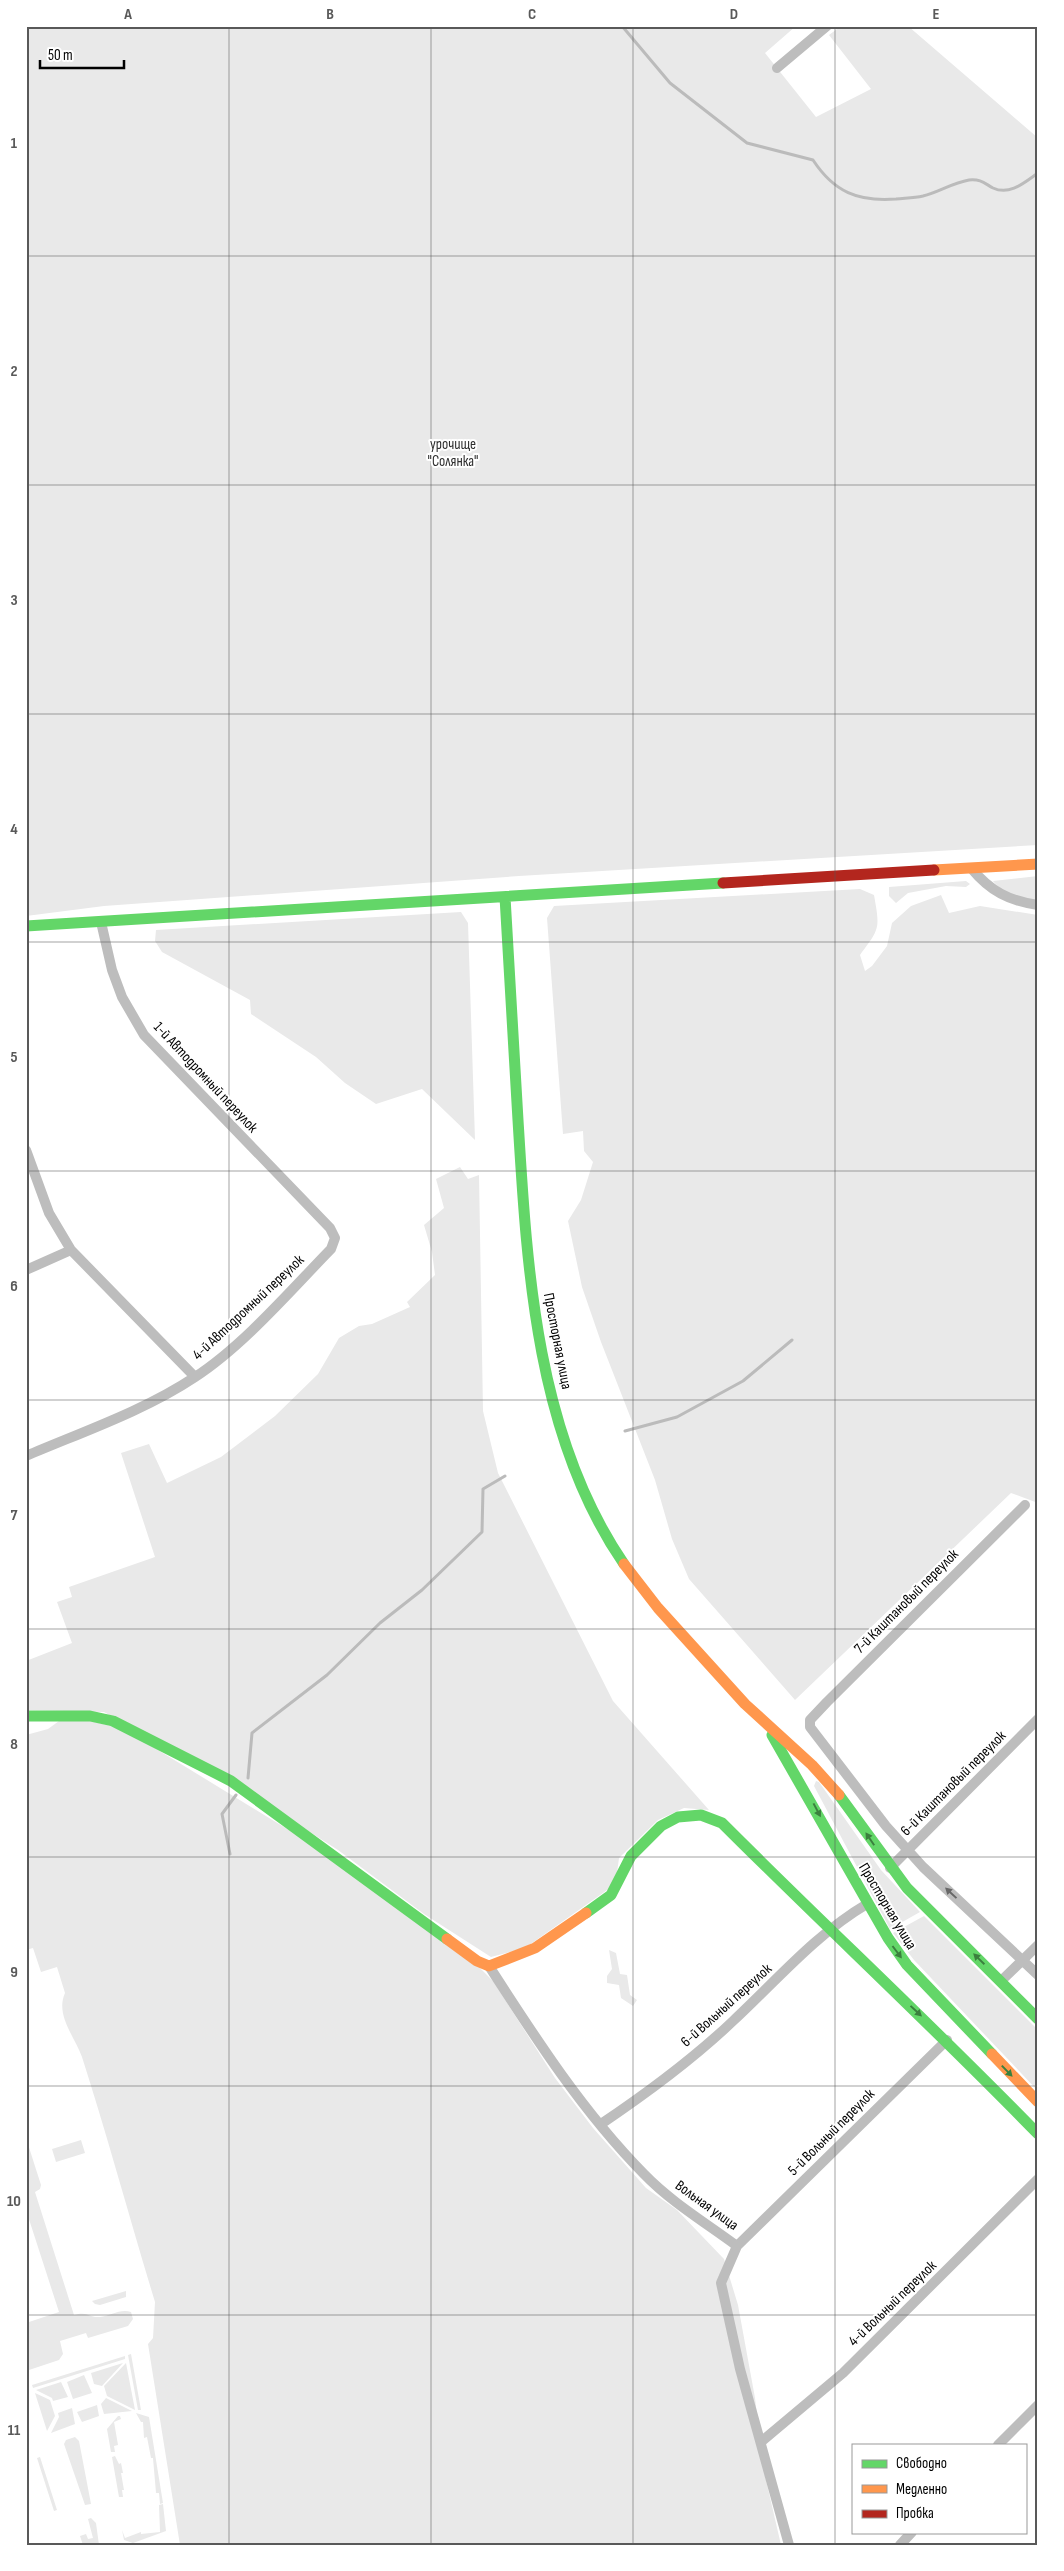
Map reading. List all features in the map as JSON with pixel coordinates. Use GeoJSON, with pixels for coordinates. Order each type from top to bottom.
{"type":"FeatureCollection","features":[{"type":"Feature","properties":{"kind":"main road"},"geometry":{"type":"LineString","coordinates":[[26,926],[1038,864]]}},
{"type":"Feature","properties":{"kind":"main road","name":"Просторная улица"},"geometry":{"type":"LineString","coordinates":[[505,897],[528,1252],[545,1363],[556,1408],[572,1457],[592,1507],[608,1540],[652,1602],[765,1724],[802,1753],[818,1770],[847,1804],[890,1868],[929,1911],[1038,2019]]}},
{"type":"Feature","properties":{"kind":"main road"},"geometry":{"type":"LineString","coordinates":[[26,1716],[90,1716],[113,1721],[231,1781],[477,1961],[489,1966],[535,1948],[611,1896],[631,1856],[661,1826],[678,1817],[701,1815],[722,1823],[829,1930],[946,2040],[1038,2134]]}},
{"type":"Feature","properties":{"kind":"main road","name":"Просторная улица"},"geometry":{"type":"LineString","coordinates":[[765,1724],[802,1783],[867,1904],[907,1965],[1038,2102]]}},
{"type":"Feature","properties":{"kind":"main road"},"geometry":{"type":"LineString","coordinates":[[802,1783],[801,1776],[804,1770],[811,1767],[818,1770]]}},
{"type":"Feature","properties":{"kind":"street"},"geometry":{"type":"LineString","coordinates":[[777,68],[827,26]]}},
{"type":"Feature","properties":{"kind":"street"},"geometry":{"type":"LineString","coordinates":[[971,868],[982,882],[998,894],[1018,902],[1038,905]]}},
{"type":"Feature","properties":{"kind":"street","name":"1-й Автодромный переулок"},"geometry":{"type":"LineString","coordinates":[[106,921],[122,997],[144,1035],[330,1228]]}},
{"type":"Feature","properties":{"kind":"street"},"geometry":{"type":"LineString","coordinates":[[26,1150],[49,1213],[71,1250],[195,1377]]}},
{"type":"Feature","properties":{"kind":"street","name":"4-й Автодромный переулок"},"geometry":{"type":"LineString","coordinates":[[26,1456],[160,1398],[195,1377],[238,1342],[331,1249],[335,1238],[330,1228]]}},
{"type":"Feature","properties":{"kind":"street"},"geometry":{"type":"LineString","coordinates":[[26,1270],[71,1250]]}},
{"type":"Feature","properties":{"kind":"street","name":"7-й Каштановый переулок"},"geometry":{"type":"LineString","coordinates":[[908,1850],[810,1728],[810,1720],[1025,1505]]}},
{"type":"Feature","properties":{"kind":"street","name":"6-й Каштановый переулок"},"geometry":{"type":"LineString","coordinates":[[890,1868],[1038,1719]]}},
{"type":"Feature","properties":{"kind":"street"},"geometry":{"type":"LineString","coordinates":[[908,1850],[1038,1975]]}},
{"type":"Feature","properties":{"kind":"street","name":"6-й Вольный переулок"},"geometry":{"type":"LineString","coordinates":[[601,2124],[656,2086],[731,2023],[838,1922],[867,1904]]}},
{"type":"Feature","properties":{"kind":"street"},"geometry":{"type":"LineString","coordinates":[[1001,1981],[1038,1945]]}},
{"type":"Feature","properties":{"kind":"street","name":"Вольная улица"},"geometry":{"type":"LineString","coordinates":[[489,1966],[560,2075],[643,2174],[664,2193],[737,2246],[721,2283],[740,2368],[789,2545]]}},
{"type":"Feature","properties":{"kind":"street","name":"5-й Вольный переулок"},"geometry":{"type":"LineString","coordinates":[[737,2246],[946,2040]]}},
{"type":"Feature","properties":{"kind":"street","name":"4-й Вольный переулок"},"geometry":{"type":"LineString","coordinates":[[761,2442],[843,2373],[1038,2179]]}},
{"type":"Feature","properties":{"kind":"street"},"geometry":{"type":"LineString","coordinates":[[999,2444],[1038,2405]]}},
{"type":"Feature","properties":{"kind":"street"},"geometry":{"type":"LineString","coordinates":[[900,2545],[910,2534]]}},
{"type":"Feature","properties":{"kind":"green space","name":"урочище \"Солянка\""},"geometry":{"type":"Polygon","coordinates":[[[26,26],[796,26],[765,53],[816,117],[871,89],[829,35],[841,26],[908,26],[1038,138],[1038,845],[519,876],[104,906],[26,916],[26,26]]]}},
{"type":"Feature","properties":{"kind":"green space"},"geometry":{"type":"Polygon","coordinates":[[[1038,876],[1038,901],[1008,893],[993,881],[1038,876]]]}},
{"type":"Feature","properties":{"kind":"green space"},"geometry":{"type":"Polygon","coordinates":[[[966,881],[970,884],[966,887],[946,886],[908,893],[896,903],[889,896],[889,887],[966,881]]]}},
{"type":"Feature","properties":{"kind":"green space"},"geometry":{"type":"Polygon","coordinates":[[[860,889],[874,895],[877,915],[875,933],[860,955],[865,971],[872,966],[887,946],[892,923],[911,906],[941,895],[949,913],[980,906],[1038,915],[1038,1503],[1011,1493],[795,1700],[689,1579],[672,1539],[655,1480],[601,1342],[582,1287],[568,1221],[581,1200],[593,1162],[584,1151],[583,1131],[563,1134],[547,918],[554,906],[860,889]]]}},
{"type":"Feature","properties":{"kind":"green space"},"geometry":{"type":"Polygon","coordinates":[[[461,912],[468,923],[475,1140],[422,1089],[376,1104],[345,1083],[316,1057],[251,1014],[250,1000],[162,952],[155,941],[156,930],[461,912]]]}},
{"type":"Feature","properties":{"kind":"green space"},"geometry":{"type":"Polygon","coordinates":[[[460,1167],[468,1179],[479,1175],[483,1411],[498,1473],[613,1701],[709,1810],[684,1808],[658,1820],[619,1858],[617,1873],[610,1888],[525,1948],[491,1957],[424,1914],[338,1850],[277,1811],[104,1712],[26,1710],[26,1661],[72,1643],[57,1602],[72,1597],[69,1587],[155,1557],[121,1453],[149,1444],[167,1483],[221,1457],[275,1416],[318,1374],[339,1338],[359,1326],[372,1324],[410,1307],[407,1302],[435,1275],[432,1252],[424,1225],[444,1208],[436,1179],[460,1167]]]}},
{"type":"Feature","properties":{"kind":"green space"},"geometry":{"type":"Polygon","coordinates":[[[59,1721],[90,1721],[111,1726],[140,1739],[302,1838],[479,1967],[493,1981],[555,2078],[593,2128],[646,2188],[677,2210],[724,2259],[738,2305],[755,2398],[763,2467],[781,2545],[180,2545],[148,2344],[153,2338],[155,2302],[82,2057],[64,2018],[62,2009],[65,1993],[57,1967],[41,1972],[33,1948],[26,1950],[26,1735],[48,1729],[59,1721]]]}},
{"type":"Feature","properties":{"kind":"green space"},"geometry":{"type":"Polygon","coordinates":[[[816,1781],[819,1782],[881,1870],[920,1912],[890,1929],[814,1786],[816,1781]]]}},
{"type":"Feature","properties":{"kind":"green space"},"geometry":{"type":"Polygon","coordinates":[[[924,1916],[1038,2030],[1038,2091],[914,1960],[893,1933],[924,1916]]]}},
{"type":"Feature","properties":{"kind":"green space"},"geometry":{"type":"Polygon","coordinates":[[[609,1950],[616,1953],[620,1974],[627,1975],[630,1995],[637,2000],[633,2006],[621,1998],[619,1985],[607,1983],[607,1976],[612,1969],[609,1950]]]}},
{"type":"Feature","properties":{"kind":"green space"},"geometry":{"type":"Polygon","coordinates":[[[26,2138],[41,2185],[40,2189],[35,2192],[74,2315],[86,2314],[100,2317],[127,2311],[131,2312],[133,2319],[128,2326],[88,2338],[86,2333],[60,2341],[63,2354],[59,2360],[29,2370],[26,2370],[26,2323],[59,2312],[26,2210],[26,2138]]]}},
{"type":"Feature","properties":{"kind":"green space"},"geometry":{"type":"Polygon","coordinates":[[[81,2140],[85,2153],[56,2162],[52,2149],[81,2140]]]}},
{"type":"Feature","properties":{"kind":"green space"},"geometry":{"type":"Polygon","coordinates":[[[126,2291],[126,2297],[100,2305],[92,2301],[126,2291]]]}},
{"type":"Feature","properties":{"kind":"green space"},"geometry":{"type":"Polygon","coordinates":[[[131,2354],[141,2410],[138,2410],[128,2355],[131,2354]]]}},
{"type":"Feature","properties":{"kind":"green space"},"geometry":{"type":"Polygon","coordinates":[[[125,2356],[125,2359],[33,2388],[32,2385],[125,2356]]]}},
{"type":"Feature","properties":{"kind":"green space"},"geometry":{"type":"Polygon","coordinates":[[[123,2363],[102,2386],[94,2384],[91,2373],[123,2363]]]}},
{"type":"Feature","properties":{"kind":"green space"},"geometry":{"type":"Polygon","coordinates":[[[126,2363],[135,2410],[107,2396],[104,2386],[126,2363]]]}},
{"type":"Feature","properties":{"kind":"green space"},"geometry":{"type":"Polygon","coordinates":[[[84,2375],[92,2393],[73,2399],[67,2382],[84,2375]]]}},
{"type":"Feature","properties":{"kind":"green space"},"geometry":{"type":"Polygon","coordinates":[[[61,2382],[68,2397],[53,2401],[52,2398],[36,2390],[61,2382]]]}},
{"type":"Feature","properties":{"kind":"green space"},"geometry":{"type":"Polygon","coordinates":[[[35,2393],[50,2400],[55,2416],[47,2431],[35,2393]]]}},
{"type":"Feature","properties":{"kind":"green space"},"geometry":{"type":"Polygon","coordinates":[[[106,2398],[132,2411],[104,2414],[101,2404],[106,2398]]]}},
{"type":"Feature","properties":{"kind":"green space"},"geometry":{"type":"Polygon","coordinates":[[[97,2405],[99,2416],[82,2422],[77,2412],[97,2405]]]}},
{"type":"Feature","properties":{"kind":"green space"},"geometry":{"type":"Polygon","coordinates":[[[72,2408],[75,2424],[51,2433],[59,2417],[58,2413],[72,2408]]]}},
{"type":"Feature","properties":{"kind":"green space"},"geometry":{"type":"Polygon","coordinates":[[[136,2413],[149,2417],[163,2503],[160,2504],[159,2493],[156,2493],[153,2458],[151,2458],[147,2437],[144,2438],[143,2422],[141,2422],[136,2413]]]}},
{"type":"Feature","properties":{"kind":"green space"},"geometry":{"type":"Polygon","coordinates":[[[118,2416],[121,2419],[114,2422],[118,2445],[114,2446],[115,2452],[111,2452],[107,2429],[118,2416]]]}},
{"type":"Feature","properties":{"kind":"green space"},"geometry":{"type":"Polygon","coordinates":[[[75,2437],[79,2441],[91,2504],[85,2505],[64,2444],[66,2440],[75,2437]]]}},
{"type":"Feature","properties":{"kind":"green space"},"geometry":{"type":"Polygon","coordinates":[[[115,2456],[119,2464],[121,2463],[123,2473],[121,2473],[124,2490],[122,2490],[123,2497],[119,2497],[112,2457],[115,2456]]]}},
{"type":"Feature","properties":{"kind":"green space"},"geometry":{"type":"Polygon","coordinates":[[[40,2457],[57,2510],[54,2511],[37,2458],[40,2457]]]}},
{"type":"Feature","properties":{"kind":"green space"},"geometry":{"type":"Polygon","coordinates":[[[163,2504],[166,2531],[133,2543],[124,2540],[122,2530],[125,2538],[141,2532],[141,2534],[160,2532],[159,2505],[163,2504]]]}},
{"type":"Feature","properties":{"kind":"green space"},"geometry":{"type":"Polygon","coordinates":[[[91,2518],[96,2523],[99,2545],[83,2545],[80,2536],[86,2534],[88,2539],[93,2538],[88,2519],[91,2518]]]}},
{"type":"Feature","properties":{"kind":"waterway"},"geometry":{"type":"LineString","coordinates":[[622,26],[670,83],[747,143],[813,160],[829,180],[848,193],[870,199],[916,197],[969,180],[979,181],[993,188],[1005,190],[1023,184],[1038,173]]}},
{"type":"Feature","properties":{"kind":"waterway"},"geometry":{"type":"LineString","coordinates":[[625,1431],[677,1417],[743,1381],[792,1340]]}},
{"type":"Feature","properties":{"kind":"waterway"},"geometry":{"type":"LineString","coordinates":[[248,1778],[252,1733],[327,1675],[380,1623],[422,1590],[482,1532],[483,1489],[505,1476]]}},
{"type":"Feature","properties":{"kind":"waterway"},"geometry":{"type":"LineString","coordinates":[[230,1854],[222,1814],[236,1795]]}},
{"type":"Feature","properties":{"kind":"traffic: fast"},"geometry":{"type":"LineString","coordinates":[[26,926],[723,883]]}},
{"type":"Feature","properties":{"kind":"traffic: fast"},"geometry":{"type":"LineString","coordinates":[[505,897],[526,1234],[541,1350],[554,1407],[572,1462],[595,1514],[624,1564]]}},
{"type":"Feature","properties":{"kind":"traffic: fast"},"geometry":{"type":"LineString","coordinates":[[26,1716],[90,1716],[113,1721],[231,1781],[447,1939]]}},
{"type":"Feature","properties":{"kind":"traffic: fast"},"geometry":{"type":"LineString","coordinates":[[772,1735],[888,1938],[907,1965],[992,2054]]}},
{"type":"Feature","properties":{"kind":"traffic: fast"},"geometry":{"type":"LineString","coordinates":[[839,1795],[907,1888],[1038,2019]]}},
{"type":"Feature","properties":{"kind":"traffic: fast"},"geometry":{"type":"LineString","coordinates":[[586,1913],[611,1895],[631,1856],[661,1826],[678,1817],[701,1815],[722,1823],[960,2055],[1038,2134]]}},
{"type":"Feature","properties":{"kind":"traffic: slow"},"geometry":{"type":"LineString","coordinates":[[934,870],[1038,864]]}},
{"type":"Feature","properties":{"kind":"traffic: slow"},"geometry":{"type":"LineString","coordinates":[[624,1564],[658,1608],[745,1704],[812,1765],[839,1795]]}},
{"type":"Feature","properties":{"kind":"traffic: slow"},"geometry":{"type":"LineString","coordinates":[[447,1939],[477,1961],[489,1966],[535,1948],[586,1913]]}},
{"type":"Feature","properties":{"kind":"traffic: slow"},"geometry":{"type":"LineString","coordinates":[[992,2054],[1038,2102]]}},
{"type":"Feature","properties":{"kind":"traffic: jam"},"geometry":{"type":"LineString","coordinates":[[723,883],[934,870]]}}]}
